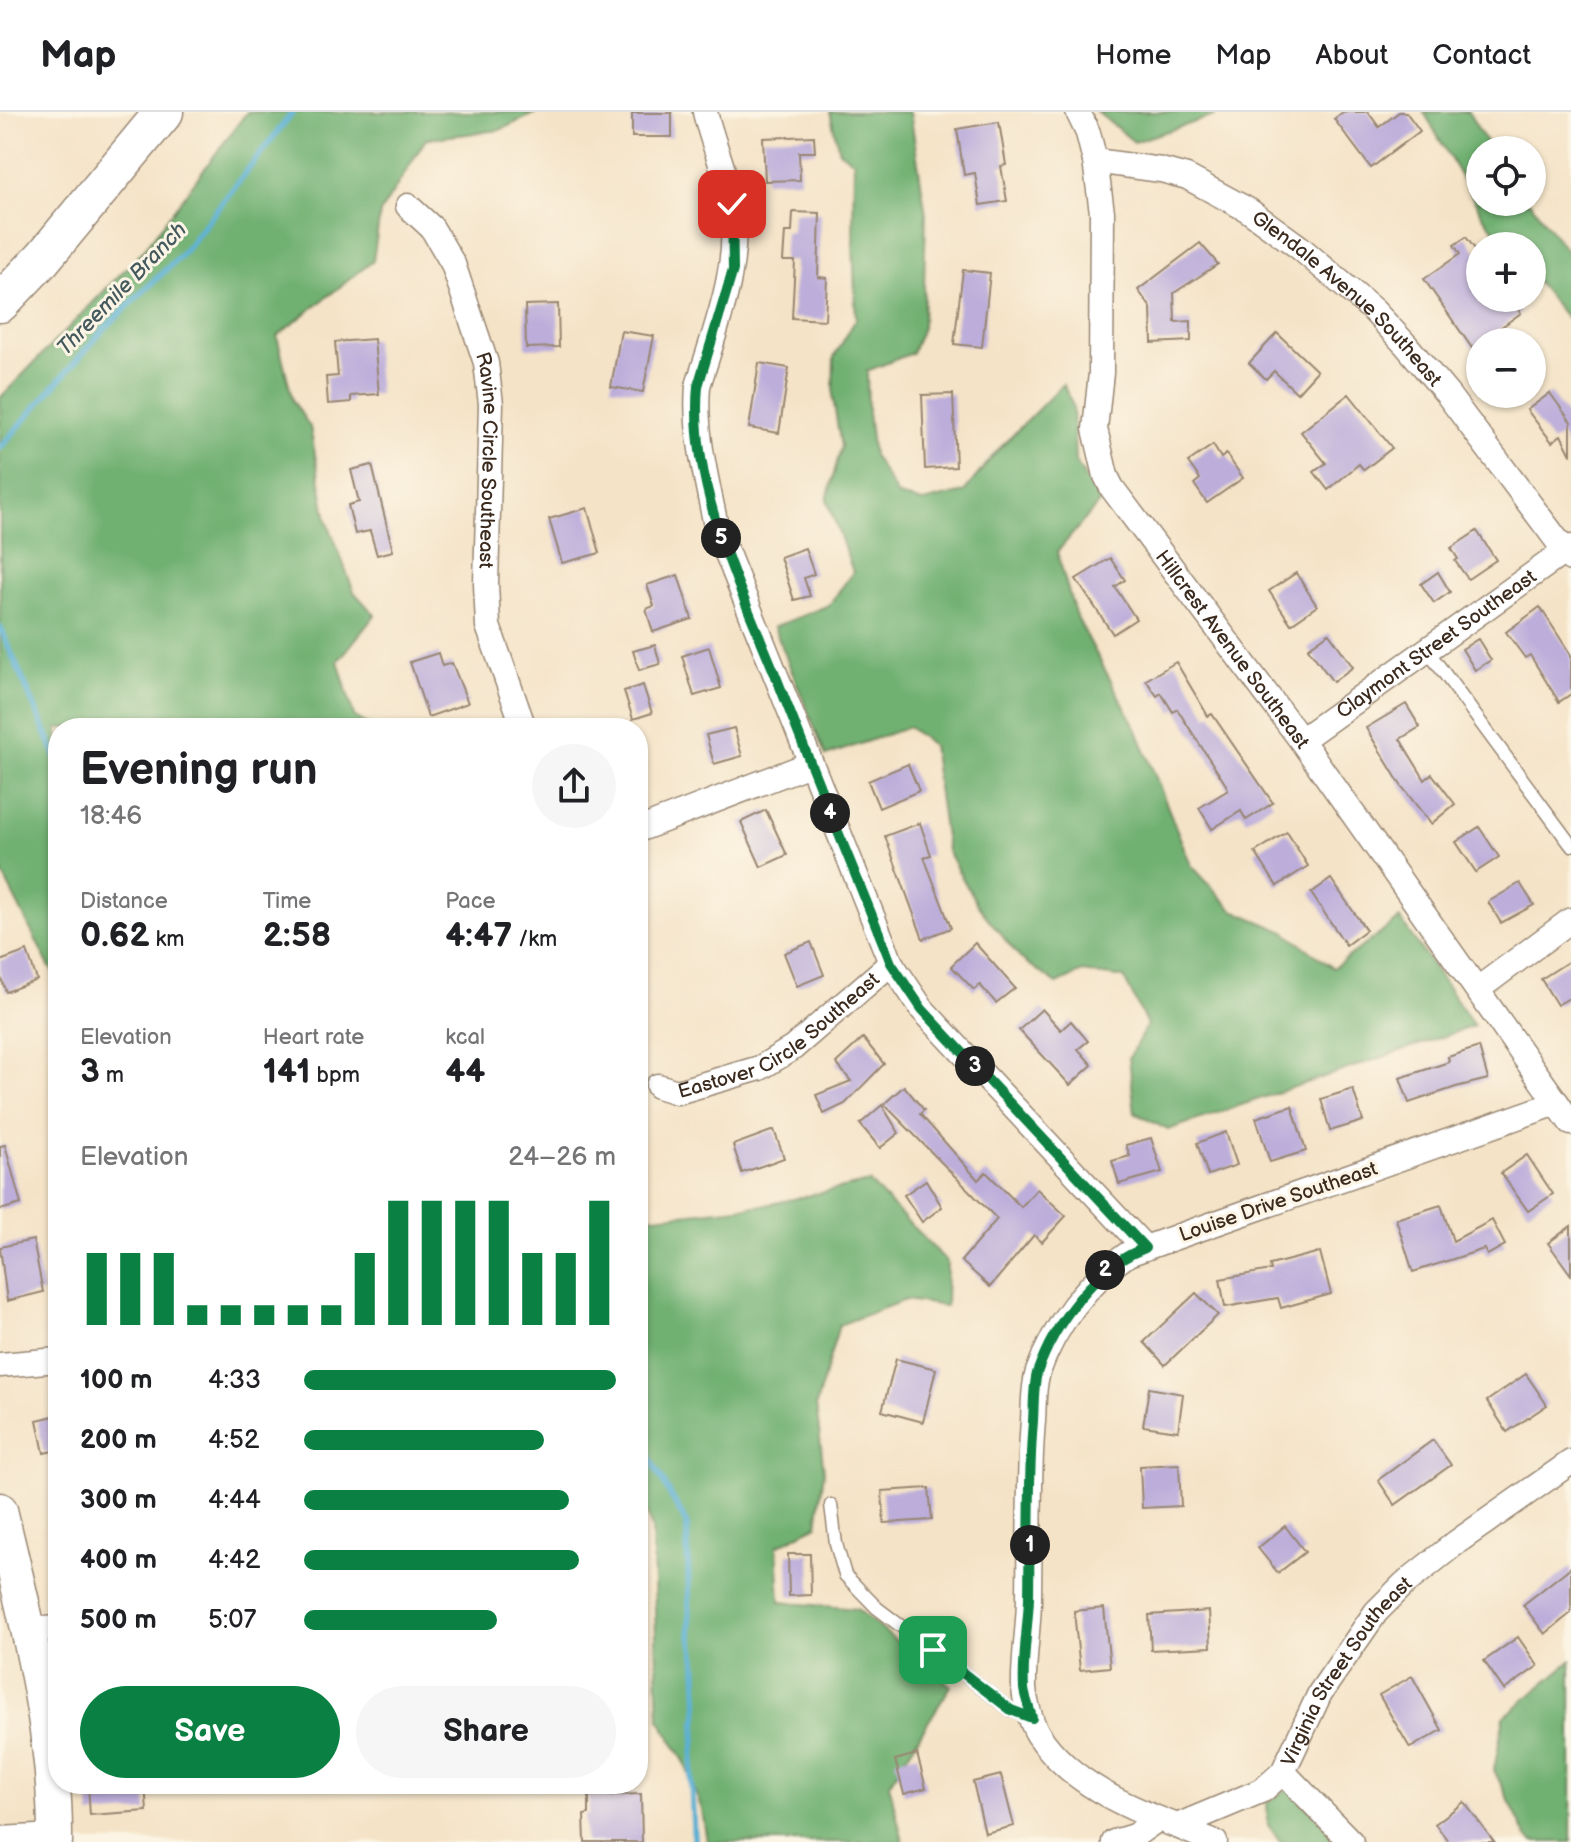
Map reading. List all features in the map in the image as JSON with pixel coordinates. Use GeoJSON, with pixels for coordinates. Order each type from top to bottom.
{"type":"FeatureCollection","features":[{"type":"Feature","properties":{"kind":"main road"},"geometry":{"type":"LineString","coordinates":[[0,303],[43,258],[164,112]]}},
{"type":"Feature","properties":{"kind":"main road"},"geometry":{"type":"LineString","coordinates":[[0,1510],[44,1629],[44,1706],[48,1735]]}},
{"type":"Feature","properties":{"kind":"main road"},"geometry":{"type":"LineString","coordinates":[[54,1794],[55,1839]]}},
{"type":"Feature","properties":{"kind":"street"},"geometry":{"type":"LineString","coordinates":[[705,112],[729,191],[734,248],[733,270],[698,386],[696,406],[704,470],[716,526],[891,963],[922,1009],[1145,1248]]}},
{"type":"Feature","properties":{"kind":"street","name":"Hillcrest Avenue Southeast"},"geometry":{"type":"LineString","coordinates":[[1078,112],[1088,133],[1095,161],[1102,212],[1101,373],[1095,429],[1106,476],[1301,740],[1564,1113]]}},
{"type":"Feature","properties":{"kind":"street","name":"Glendale Avenue Southeast"},"geometry":{"type":"LineString","coordinates":[[1095,161],[1161,170],[1187,177],[1248,210],[1299,247],[1374,311],[1406,345],[1569,552]]}},
{"type":"Feature","properties":{"kind":"street","name":"Ravine Circle Southeast"},"geometry":{"type":"LineString","coordinates":[[408,206],[432,228],[453,264],[486,363],[491,404],[486,584],[488,626],[520,718]]}},
{"type":"Feature","properties":{"kind":"street","name":"Claymont Street Southeast"},"geometry":{"type":"LineString","coordinates":[[1301,740],[1569,552]]}},
{"type":"Feature","properties":{"kind":"street"},"geometry":{"type":"LineString","coordinates":[[648,826],[810,764]]}},
{"type":"Feature","properties":{"kind":"street"},"geometry":{"type":"LineString","coordinates":[[1478,989],[1571,920]]}},
{"type":"Feature","properties":{"kind":"street","name":"Eastover Circle Southeast"},"geometry":{"type":"LineString","coordinates":[[658,1086],[677,1092],[760,1068],[793,1048],[891,963]]}},
{"type":"Feature","properties":{"kind":"street","name":"Louise Drive Southeast"},"geometry":{"type":"LineString","coordinates":[[1215,1842],[1123,1803],[1081,1779],[1054,1755],[1036,1731],[1024,1690],[1029,1601],[1031,1438],[1036,1377],[1046,1352],[1092,1284],[1107,1268],[1128,1254],[1564,1113]]}},
{"type":"Feature","properties":{"kind":"street"},"geometry":{"type":"LineString","coordinates":[[0,1365],[48,1361]]}},
{"type":"Feature","properties":{"kind":"street","name":"Virginia Street Southeast"},"geometry":{"type":"LineString","coordinates":[[1114,1842],[1263,1790],[1283,1772],[1320,1693],[1376,1612],[1404,1584],[1457,1542],[1571,1462]]}},
{"type":"Feature","properties":{"kind":"street"},"geometry":{"type":"LineString","coordinates":[[1283,1772],[1351,1842]]}},
{"type":"Feature","properties":{"kind":"street"},"geometry":{"type":"LineString","coordinates":[[0,1839],[55,1839]]}},
{"type":"Feature","properties":{"kind":"lane"},"geometry":{"type":"LineString","coordinates":[[1427,650],[1571,845]]}},
{"type":"Feature","properties":{"kind":"lane"},"geometry":{"type":"LineString","coordinates":[[831,1505],[836,1544],[845,1575],[877,1608],[1011,1710],[1032,1718]]}},
{"type":"Feature","properties":{"kind":"green space"},"geometry":{"type":"Polygon","coordinates":[[[247,112],[538,112],[500,130],[426,139],[380,213],[373,261],[277,336],[293,401],[310,427],[327,520],[354,592],[375,615],[338,661],[357,718],[48,718],[48,964],[0,869],[0,398],[142,252],[247,112]]]}},
{"type":"Feature","properties":{"kind":"green space"},"geometry":{"type":"Polygon","coordinates":[[[830,112],[910,112],[926,214],[923,325],[912,353],[867,371],[873,455],[898,496],[923,502],[964,492],[997,451],[1063,384],[1073,406],[1075,461],[1100,502],[1057,552],[1075,614],[1136,728],[1191,865],[1233,910],[1285,932],[1333,968],[1400,919],[1474,1026],[1168,1130],[1135,1113],[1129,1058],[1147,1025],[1124,978],[1082,972],[1057,984],[1020,958],[978,906],[947,851],[932,745],[908,727],[826,756],[774,627],[829,605],[853,572],[827,500],[841,447],[833,398],[834,357],[856,319],[854,162],[839,151],[830,112]]]}},
{"type":"Feature","properties":{"kind":"green space"},"geometry":{"type":"Polygon","coordinates":[[[1097,112],[1216,112],[1214,116],[1134,142],[1097,112]]]}},
{"type":"Feature","properties":{"kind":"green space"},"geometry":{"type":"Polygon","coordinates":[[[1424,112],[1468,112],[1483,136],[1466,136],[1466,186],[1424,112]]]}},
{"type":"Feature","properties":{"kind":"green space"},"geometry":{"type":"Polygon","coordinates":[[[1483,216],[1540,216],[1571,257],[1571,324],[1546,293],[1546,232],[1496,232],[1483,216]]]}},
{"type":"Feature","properties":{"kind":"green space"},"geometry":{"type":"Polygon","coordinates":[[[869,1182],[947,1262],[946,1306],[905,1300],[839,1325],[816,1405],[824,1472],[817,1525],[777,1546],[780,1602],[857,1609],[951,1686],[889,1784],[903,1842],[707,1842],[702,1810],[684,1761],[659,1719],[652,1529],[648,1517],[648,1214],[654,1217],[766,1205],[869,1182]]]}},
{"type":"Feature","properties":{"kind":"green space"},"geometry":{"type":"Polygon","coordinates":[[[1571,1661],[1571,1842],[1533,1842],[1527,1837],[1494,1770],[1504,1717],[1571,1661]]]}},
{"type":"Feature","properties":{"kind":"green space"},"geometry":{"type":"Polygon","coordinates":[[[1289,1788],[1341,1842],[1280,1842],[1268,1825],[1267,1802],[1289,1788]]]}},
{"type":"Feature","properties":{"kind":"building"},"geometry":{"type":"Polygon","coordinates":[[[1343,112],[1368,112],[1379,127],[1399,112],[1406,112],[1420,131],[1371,168],[1334,119],[1343,112]]]}},
{"type":"Feature","properties":{"kind":"building"},"geometry":{"type":"Polygon","coordinates":[[[632,113],[672,113],[672,137],[632,137],[632,113]]]}},
{"type":"Feature","properties":{"kind":"building"},"geometry":{"type":"Polygon","coordinates":[[[999,122],[1006,165],[1001,166],[1007,201],[980,205],[975,173],[964,175],[957,129],[999,122]]]}},
{"type":"Feature","properties":{"kind":"building"},"geometry":{"type":"Polygon","coordinates":[[[814,136],[815,152],[799,152],[800,180],[765,181],[763,138],[814,136]]]}},
{"type":"Feature","properties":{"kind":"building"},"geometry":{"type":"Polygon","coordinates":[[[793,212],[820,213],[818,277],[827,278],[825,320],[792,318],[795,261],[783,261],[785,232],[792,232],[793,212]]]}},
{"type":"Feature","properties":{"kind":"building"},"geometry":{"type":"Polygon","coordinates":[[[1466,237],[1466,312],[1521,313],[1500,328],[1466,328],[1466,339],[1424,279],[1460,254],[1454,245],[1466,237]]]}},
{"type":"Feature","properties":{"kind":"building"},"geometry":{"type":"Polygon","coordinates":[[[1200,243],[1218,264],[1174,293],[1175,322],[1191,321],[1191,341],[1152,343],[1151,308],[1138,290],[1200,243]]]}},
{"type":"Feature","properties":{"kind":"building"},"geometry":{"type":"Polygon","coordinates":[[[963,270],[990,273],[982,347],[954,344],[963,270]]]}},
{"type":"Feature","properties":{"kind":"building"},"geometry":{"type":"Polygon","coordinates":[[[558,304],[559,347],[526,348],[525,305],[558,304]]]}},
{"type":"Feature","properties":{"kind":"building"},"geometry":{"type":"Polygon","coordinates":[[[621,331],[654,336],[643,392],[611,387],[621,331]]]}},
{"type":"Feature","properties":{"kind":"building"},"geometry":{"type":"Polygon","coordinates":[[[1277,333],[1317,371],[1297,393],[1274,371],[1266,379],[1249,363],[1277,333]]]}},
{"type":"Feature","properties":{"kind":"building"},"geometry":{"type":"Polygon","coordinates":[[[374,339],[379,394],[351,396],[351,402],[328,404],[326,377],[338,376],[335,342],[374,339]]]}},
{"type":"Feature","properties":{"kind":"building"},"geometry":{"type":"Polygon","coordinates":[[[759,363],[789,368],[779,433],[749,428],[759,363]]]}},
{"type":"Feature","properties":{"kind":"building"},"geometry":{"type":"Polygon","coordinates":[[[1550,393],[1571,422],[1571,455],[1561,435],[1552,442],[1527,410],[1546,408],[1546,396],[1550,393]]]}},
{"type":"Feature","properties":{"kind":"building"},"geometry":{"type":"Polygon","coordinates":[[[953,394],[956,467],[925,469],[922,395],[953,394]]]}},
{"type":"Feature","properties":{"kind":"building"},"geometry":{"type":"Polygon","coordinates":[[[1349,394],[1392,448],[1364,470],[1359,464],[1328,490],[1314,472],[1326,463],[1301,432],[1349,394]]]}},
{"type":"Feature","properties":{"kind":"building"},"geometry":{"type":"Polygon","coordinates":[[[1213,445],[1221,458],[1226,454],[1243,478],[1207,503],[1194,484],[1200,479],[1188,462],[1213,445]]]}},
{"type":"Feature","properties":{"kind":"building"},"geometry":{"type":"Polygon","coordinates":[[[372,465],[393,551],[377,555],[370,531],[355,534],[348,505],[359,502],[351,470],[372,465]]]}},
{"type":"Feature","properties":{"kind":"building"},"geometry":{"type":"Polygon","coordinates":[[[587,508],[600,553],[562,563],[549,519],[587,508]]]}},
{"type":"Feature","properties":{"kind":"building"},"geometry":{"type":"Polygon","coordinates":[[[1477,531],[1496,560],[1468,579],[1455,561],[1458,559],[1451,548],[1477,531]]]}},
{"type":"Feature","properties":{"kind":"building"},"geometry":{"type":"Polygon","coordinates":[[[805,548],[814,574],[804,578],[810,596],[794,600],[780,557],[805,548]]]}},
{"type":"Feature","properties":{"kind":"building"},"geometry":{"type":"Polygon","coordinates":[[[1110,558],[1125,580],[1115,587],[1136,619],[1113,634],[1076,579],[1110,558]]]}},
{"type":"Feature","properties":{"kind":"building"},"geometry":{"type":"Polygon","coordinates":[[[1438,572],[1450,592],[1434,603],[1421,584],[1438,572]]]}},
{"type":"Feature","properties":{"kind":"building"},"geometry":{"type":"Polygon","coordinates":[[[1296,573],[1317,606],[1291,624],[1269,591],[1296,573]]]}},
{"type":"Feature","properties":{"kind":"building"},"geometry":{"type":"Polygon","coordinates":[[[678,575],[692,619],[653,632],[646,609],[654,606],[647,585],[678,575]]]}},
{"type":"Feature","properties":{"kind":"building"},"geometry":{"type":"Polygon","coordinates":[[[1540,607],[1571,655],[1571,694],[1559,702],[1530,655],[1525,658],[1506,632],[1540,607]]]}},
{"type":"Feature","properties":{"kind":"building"},"geometry":{"type":"Polygon","coordinates":[[[1329,633],[1353,667],[1333,682],[1308,648],[1329,633]]]}},
{"type":"Feature","properties":{"kind":"building"},"geometry":{"type":"Polygon","coordinates":[[[1478,639],[1491,660],[1475,670],[1462,649],[1478,639]]]}},
{"type":"Feature","properties":{"kind":"building"},"geometry":{"type":"Polygon","coordinates":[[[655,645],[660,664],[639,670],[633,651],[655,645]]]}},
{"type":"Feature","properties":{"kind":"building"},"geometry":{"type":"Polygon","coordinates":[[[709,647],[721,688],[694,696],[682,656],[709,647]]]}},
{"type":"Feature","properties":{"kind":"building"},"geometry":{"type":"Polygon","coordinates":[[[438,653],[442,666],[452,663],[468,703],[428,717],[410,662],[438,653]]]}},
{"type":"Feature","properties":{"kind":"building"},"geometry":{"type":"Polygon","coordinates":[[[1176,662],[1208,716],[1212,714],[1273,803],[1246,820],[1241,811],[1212,829],[1199,808],[1228,790],[1226,785],[1177,709],[1173,712],[1161,693],[1157,696],[1146,680],[1176,662]]]}},
{"type":"Feature","properties":{"kind":"building"},"geometry":{"type":"Polygon","coordinates":[[[643,685],[652,713],[633,718],[624,691],[643,685]]]}},
{"type":"Feature","properties":{"kind":"building"},"geometry":{"type":"Polygon","coordinates":[[[1406,704],[1420,727],[1400,739],[1425,780],[1432,774],[1455,804],[1431,824],[1400,784],[1366,728],[1406,704]]]}},
{"type":"Feature","properties":{"kind":"building"},"geometry":{"type":"Polygon","coordinates":[[[734,728],[742,756],[714,764],[706,735],[734,728]]]}},
{"type":"Feature","properties":{"kind":"building"},"geometry":{"type":"Polygon","coordinates":[[[908,764],[919,791],[879,808],[868,781],[908,764]]]}},
{"type":"Feature","properties":{"kind":"building"},"geometry":{"type":"Polygon","coordinates":[[[766,810],[787,855],[761,867],[741,822],[766,810]]]}},
{"type":"Feature","properties":{"kind":"building"},"geometry":{"type":"Polygon","coordinates":[[[920,823],[931,855],[924,857],[951,928],[923,939],[885,836],[920,823]]]}},
{"type":"Feature","properties":{"kind":"building"},"geometry":{"type":"Polygon","coordinates":[[[1479,827],[1499,857],[1476,872],[1456,842],[1479,827]]]}},
{"type":"Feature","properties":{"kind":"building"},"geometry":{"type":"Polygon","coordinates":[[[1287,832],[1308,866],[1277,886],[1255,852],[1287,832]]]}},
{"type":"Feature","properties":{"kind":"building"},"geometry":{"type":"Polygon","coordinates":[[[1331,879],[1366,930],[1346,945],[1311,893],[1331,879]]]}},
{"type":"Feature","properties":{"kind":"building"},"geometry":{"type":"Polygon","coordinates":[[[1520,883],[1534,905],[1501,923],[1488,902],[1520,883]]]}},
{"type":"Feature","properties":{"kind":"building"},"geometry":{"type":"Polygon","coordinates":[[[811,942],[824,975],[797,986],[784,953],[811,942]]]}},
{"type":"Feature","properties":{"kind":"building"},"geometry":{"type":"Polygon","coordinates":[[[975,943],[1015,988],[996,1003],[980,985],[974,990],[951,966],[975,943]]]}},
{"type":"Feature","properties":{"kind":"building"},"geometry":{"type":"Polygon","coordinates":[[[27,951],[37,980],[6,992],[0,975],[0,961],[27,951]]]}},
{"type":"Feature","properties":{"kind":"building"},"geometry":{"type":"Polygon","coordinates":[[[1571,960],[1571,997],[1557,1005],[1541,979],[1571,960]]]}},
{"type":"Feature","properties":{"kind":"building"},"geometry":{"type":"Polygon","coordinates":[[[1042,1009],[1061,1030],[1071,1021],[1088,1041],[1078,1049],[1092,1065],[1070,1085],[1019,1030],[1042,1009]]]}},
{"type":"Feature","properties":{"kind":"building"},"geometry":{"type":"Polygon","coordinates":[[[863,1038],[884,1064],[845,1104],[824,1114],[816,1095],[851,1081],[836,1063],[863,1038]]]}},
{"type":"Feature","properties":{"kind":"building"},"geometry":{"type":"Polygon","coordinates":[[[1479,1047],[1488,1079],[1409,1103],[1400,1078],[1449,1062],[1448,1057],[1479,1047]]]}},
{"type":"Feature","properties":{"kind":"building"},"geometry":{"type":"Polygon","coordinates":[[[904,1086],[924,1110],[920,1114],[978,1180],[986,1172],[1021,1207],[1037,1189],[1066,1216],[1042,1242],[1034,1235],[990,1287],[961,1261],[997,1219],[884,1104],[904,1086]]]}},
{"type":"Feature","properties":{"kind":"building"},"geometry":{"type":"Polygon","coordinates":[[[1353,1089],[1363,1121],[1330,1131],[1321,1099],[1353,1089]]]}},
{"type":"Feature","properties":{"kind":"building"},"geometry":{"type":"Polygon","coordinates":[[[882,1105],[899,1133],[880,1148],[860,1124],[882,1105]]]}},
{"type":"Feature","properties":{"kind":"building"},"geometry":{"type":"Polygon","coordinates":[[[1292,1106],[1306,1151],[1270,1162],[1256,1118],[1292,1106]]]}},
{"type":"Feature","properties":{"kind":"building"},"geometry":{"type":"Polygon","coordinates":[[[774,1130],[784,1158],[742,1173],[733,1145],[774,1130]]]}},
{"type":"Feature","properties":{"kind":"building"},"geometry":{"type":"Polygon","coordinates":[[[1226,1132],[1237,1165],[1208,1175],[1197,1143],[1226,1132]]]}},
{"type":"Feature","properties":{"kind":"building"},"geometry":{"type":"Polygon","coordinates":[[[1151,1138],[1162,1172],[1119,1184],[1112,1161],[1130,1156],[1126,1145],[1151,1138]]]}},
{"type":"Feature","properties":{"kind":"building"},"geometry":{"type":"Polygon","coordinates":[[[5,1145],[21,1204],[0,1210],[0,1146],[5,1145]]]}},
{"type":"Feature","properties":{"kind":"building"},"geometry":{"type":"Polygon","coordinates":[[[1527,1155],[1553,1194],[1528,1211],[1501,1173],[1527,1155]]]}},
{"type":"Feature","properties":{"kind":"building"},"geometry":{"type":"Polygon","coordinates":[[[926,1180],[942,1207],[922,1222],[904,1195],[926,1180]]]}},
{"type":"Feature","properties":{"kind":"building"},"geometry":{"type":"Polygon","coordinates":[[[1441,1205],[1453,1241],[1492,1220],[1505,1245],[1487,1255],[1484,1249],[1413,1272],[1396,1219],[1441,1205]]]}},
{"type":"Feature","properties":{"kind":"building"},"geometry":{"type":"Polygon","coordinates":[[[1571,1226],[1571,1275],[1548,1243],[1571,1226]]]}},
{"type":"Feature","properties":{"kind":"building"},"geometry":{"type":"Polygon","coordinates":[[[33,1240],[43,1292],[7,1301],[0,1247],[33,1240]]]}},
{"type":"Feature","properties":{"kind":"building"},"geometry":{"type":"Polygon","coordinates":[[[1320,1252],[1331,1294],[1281,1308],[1278,1298],[1225,1307],[1220,1279],[1271,1270],[1270,1265],[1320,1252]]]}},
{"type":"Feature","properties":{"kind":"building"},"geometry":{"type":"Polygon","coordinates":[[[1196,1293],[1218,1315],[1165,1365],[1144,1342],[1196,1293]]]}},
{"type":"Feature","properties":{"kind":"building"},"geometry":{"type":"Polygon","coordinates":[[[896,1359],[936,1369],[923,1422],[882,1411],[896,1359]]]}},
{"type":"Feature","properties":{"kind":"building"},"geometry":{"type":"Polygon","coordinates":[[[1526,1374],[1547,1405],[1507,1432],[1487,1401],[1526,1374]]]}},
{"type":"Feature","properties":{"kind":"building"},"geometry":{"type":"Polygon","coordinates":[[[1149,1388],[1183,1394],[1178,1431],[1143,1426],[1149,1388]]]}},
{"type":"Feature","properties":{"kind":"building"},"geometry":{"type":"Polygon","coordinates":[[[48,1417],[48,1452],[44,1453],[37,1420],[48,1417]]]}},
{"type":"Feature","properties":{"kind":"building"},"geometry":{"type":"Polygon","coordinates":[[[1433,1440],[1451,1465],[1395,1505],[1378,1480],[1433,1440]]]}},
{"type":"Feature","properties":{"kind":"building"},"geometry":{"type":"Polygon","coordinates":[[[1179,1464],[1181,1506],[1142,1508],[1140,1466],[1179,1464]]]}},
{"type":"Feature","properties":{"kind":"building"},"geometry":{"type":"Polygon","coordinates":[[[929,1488],[932,1520],[884,1523],[882,1491],[929,1488]]]}},
{"type":"Feature","properties":{"kind":"building"},"geometry":{"type":"Polygon","coordinates":[[[1285,1526],[1305,1552],[1278,1573],[1258,1548],[1285,1526]]]}},
{"type":"Feature","properties":{"kind":"building"},"geometry":{"type":"Polygon","coordinates":[[[788,1554],[810,1554],[811,1595],[789,1596],[788,1554]]]}},
{"type":"Feature","properties":{"kind":"building"},"geometry":{"type":"Polygon","coordinates":[[[1571,1567],[1571,1613],[1545,1634],[1523,1605],[1571,1567]]]}},
{"type":"Feature","properties":{"kind":"building"},"geometry":{"type":"Polygon","coordinates":[[[1104,1608],[1110,1667],[1080,1670],[1074,1611],[1104,1608]]]}},
{"type":"Feature","properties":{"kind":"building"},"geometry":{"type":"Polygon","coordinates":[[[1209,1611],[1211,1647],[1151,1650],[1149,1615],[1209,1611]]]}},
{"type":"Feature","properties":{"kind":"building"},"geometry":{"type":"Polygon","coordinates":[[[1518,1637],[1538,1666],[1504,1690],[1484,1661],[1518,1637]]]}},
{"type":"Feature","properties":{"kind":"building"},"geometry":{"type":"Polygon","coordinates":[[[1412,1676],[1442,1730],[1410,1748],[1379,1695],[1412,1676]]]}},
{"type":"Feature","properties":{"kind":"building"},"geometry":{"type":"Polygon","coordinates":[[[917,1754],[926,1788],[904,1794],[895,1760],[917,1754]]]}},
{"type":"Feature","properties":{"kind":"building"},"geometry":{"type":"Polygon","coordinates":[[[1001,1775],[1014,1826],[985,1833],[973,1782],[1001,1775]]]}},
{"type":"Feature","properties":{"kind":"building"},"geometry":{"type":"Polygon","coordinates":[[[89,1794],[146,1794],[147,1811],[90,1815],[89,1794]]]}},
{"type":"Feature","properties":{"kind":"building"},"geometry":{"type":"Polygon","coordinates":[[[641,1794],[642,1842],[585,1842],[584,1815],[589,1814],[589,1796],[641,1794]]]}},
{"type":"Feature","properties":{"kind":"building"},"geometry":{"type":"Polygon","coordinates":[[[1464,1802],[1494,1842],[1449,1842],[1435,1824],[1464,1802]]]}},
{"type":"Feature","properties":{"kind":"waterway","name":"Threemile Branch"},"geometry":{"type":"LineString","coordinates":[[0,448],[103,330],[182,254],[293,112]]}},
{"type":"Feature","properties":{"kind":"waterway"},"geometry":{"type":"LineString","coordinates":[[0,627],[48,738]]}},
{"type":"Feature","properties":{"kind":"waterway"},"geometry":{"type":"LineString","coordinates":[[648,1454],[687,1525],[690,1631],[696,1660],[698,1703],[691,1779],[694,1842]]}},
{"type":"Feature","properties":{"kind":"route"},"geometry":{"type":"LineString","coordinates":[[732,204],[733,270],[698,386],[696,406],[704,470],[716,526],[810,764],[891,963],[906,989],[1145,1248],[1128,1254],[1107,1268],[1092,1284],[1067,1317],[1046,1352],[1036,1377],[1031,1438],[1029,1601],[1024,1690],[1032,1718],[1011,1710],[933,1650]]}}]}
